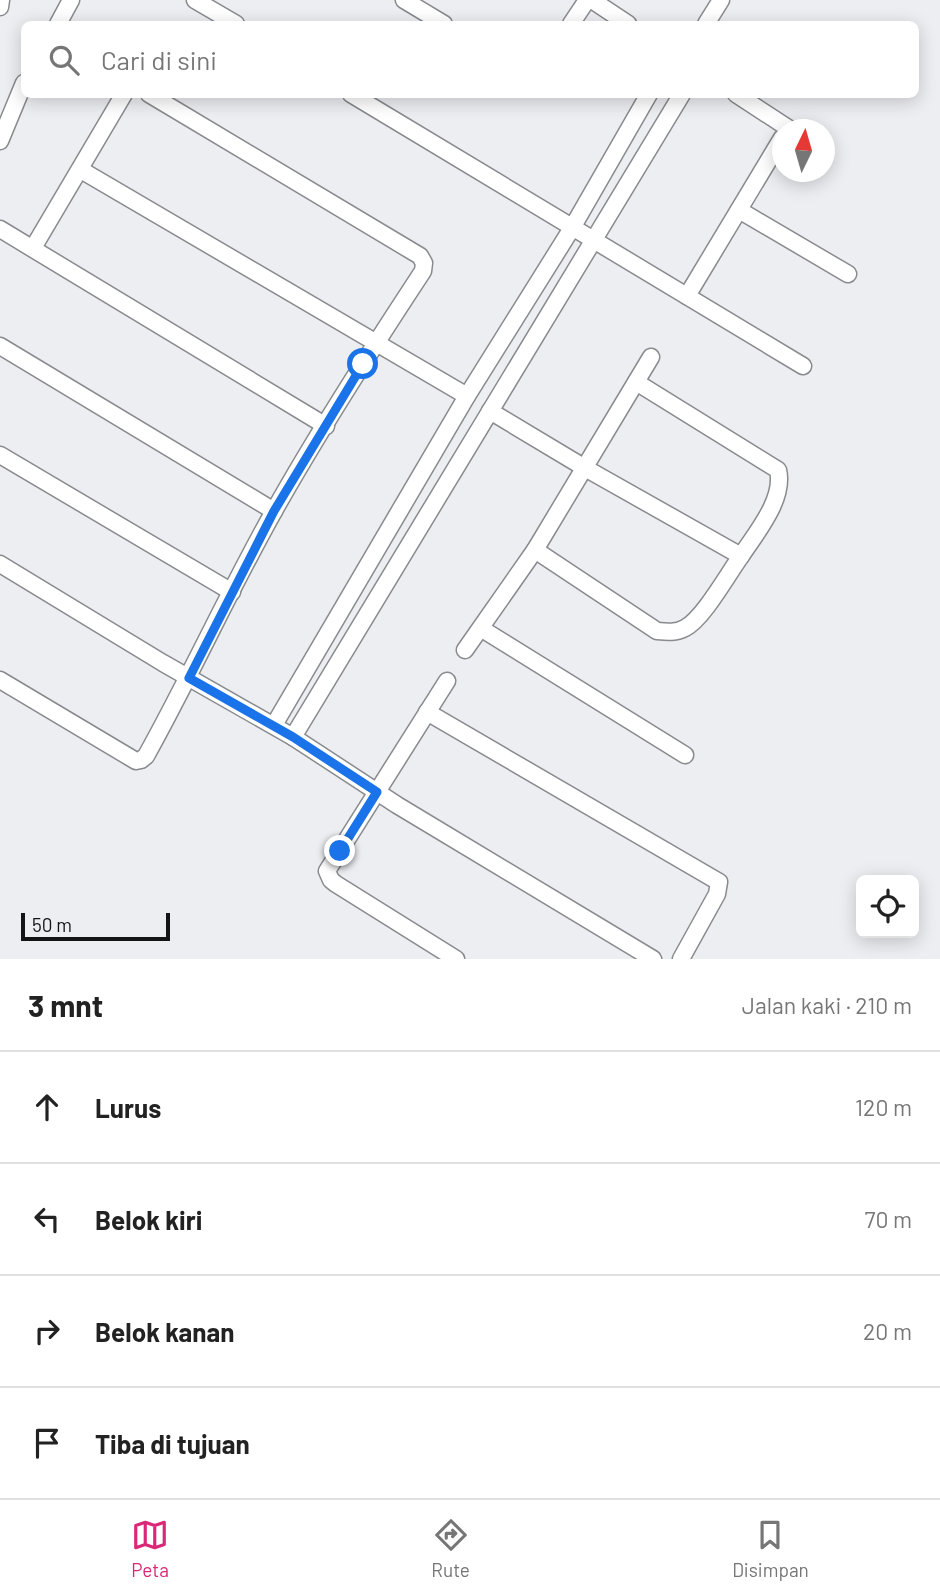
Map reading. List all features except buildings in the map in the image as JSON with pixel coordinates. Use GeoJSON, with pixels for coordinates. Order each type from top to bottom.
{"type":"FeatureCollection","features":[{"type":"Feature","properties":{"kind":"street"},"geometry":{"type":"LineString","coordinates":[[0,6],[1,0]]}},
{"type":"Feature","properties":{"kind":"street"},"geometry":{"type":"LineString","coordinates":[[60,21],[71,0]]}},
{"type":"Feature","properties":{"kind":"street"},"geometry":{"type":"LineString","coordinates":[[195,0],[231,21]]}},
{"type":"Feature","properties":{"kind":"street"},"geometry":{"type":"LineString","coordinates":[[404,0],[439,21]]}},
{"type":"Feature","properties":{"kind":"street"},"geometry":{"type":"LineString","coordinates":[[573,21],[589,0],[623,21]]}},
{"type":"Feature","properties":{"kind":"street"},"geometry":{"type":"LineString","coordinates":[[708,21],[722,0]]}},
{"type":"Feature","properties":{"kind":"street"},"geometry":{"type":"LineString","coordinates":[[0,141],[21,90]]}},
{"type":"Feature","properties":{"kind":"street"},"geometry":{"type":"LineString","coordinates":[[33,248],[122,98]]}},
{"type":"Feature","properties":{"kind":"street"},"geometry":{"type":"LineString","coordinates":[[0,680],[136,761],[146,756],[274,511],[423,271],[421,256],[156,98]]}},
{"type":"Feature","properties":{"kind":"street"},"geometry":{"type":"LineString","coordinates":[[358,98],[803,366]]}},
{"type":"Feature","properties":{"kind":"street"},"geometry":{"type":"LineString","coordinates":[[274,725],[467,396],[572,228],[647,98]]}},
{"type":"Feature","properties":{"kind":"street"},"geometry":{"type":"LineString","coordinates":[[293,737],[680,98]]}},
{"type":"Feature","properties":{"kind":"street"},"geometry":{"type":"LineString","coordinates":[[742,98],[772,120]]}},
{"type":"Feature","properties":{"kind":"street"},"geometry":{"type":"LineString","coordinates":[[687,296],[772,156]]}},
{"type":"Feature","properties":{"kind":"street"},"geometry":{"type":"LineString","coordinates":[[81,170],[467,396]]}},
{"type":"Feature","properties":{"kind":"street"},"geometry":{"type":"LineString","coordinates":[[739,210],[848,274]]}},
{"type":"Feature","properties":{"kind":"street"},"geometry":{"type":"LineString","coordinates":[[0,229],[326,426]]}},
{"type":"Feature","properties":{"kind":"street"},"geometry":{"type":"LineString","coordinates":[[0,346],[274,511]]}},
{"type":"Feature","properties":{"kind":"street"},"geometry":{"type":"LineString","coordinates":[[465,650],[535,550],[651,357]]}},
{"type":"Feature","properties":{"kind":"street"},"geometry":{"type":"LineString","coordinates":[[535,550],[657,631],[673,632],[686,628],[699,616],[775,501],[780,477],[778,470],[636,382]]}},
{"type":"Feature","properties":{"kind":"street"},"geometry":{"type":"LineString","coordinates":[[490,411],[741,556]]}},
{"type":"Feature","properties":{"kind":"street"},"geometry":{"type":"LineString","coordinates":[[0,455],[232,592]]}},
{"type":"Feature","properties":{"kind":"street"},"geometry":{"type":"LineString","coordinates":[[429,461],[452,474]]}},
{"type":"Feature","properties":{"kind":"street"},"geometry":{"type":"LineString","coordinates":[[0,564],[189,678],[274,725],[377,792],[653,959]]}},
{"type":"Feature","properties":{"kind":"street"},"geometry":{"type":"LineString","coordinates":[[482,629],[685,755]]}},
{"type":"Feature","properties":{"kind":"street"},"geometry":{"type":"LineString","coordinates":[[447,681],[327,871],[336,884],[456,959]]}},
{"type":"Feature","properties":{"kind":"street"},"geometry":{"type":"LineString","coordinates":[[427,712],[719,882],[716,894],[681,959]]}},
{"type":"Feature","properties":{"kind":"route"},"geometry":{"type":"LineString","coordinates":[[340,851],[377,792],[293,737],[189,678],[274,511],[363,364]]}}]}
